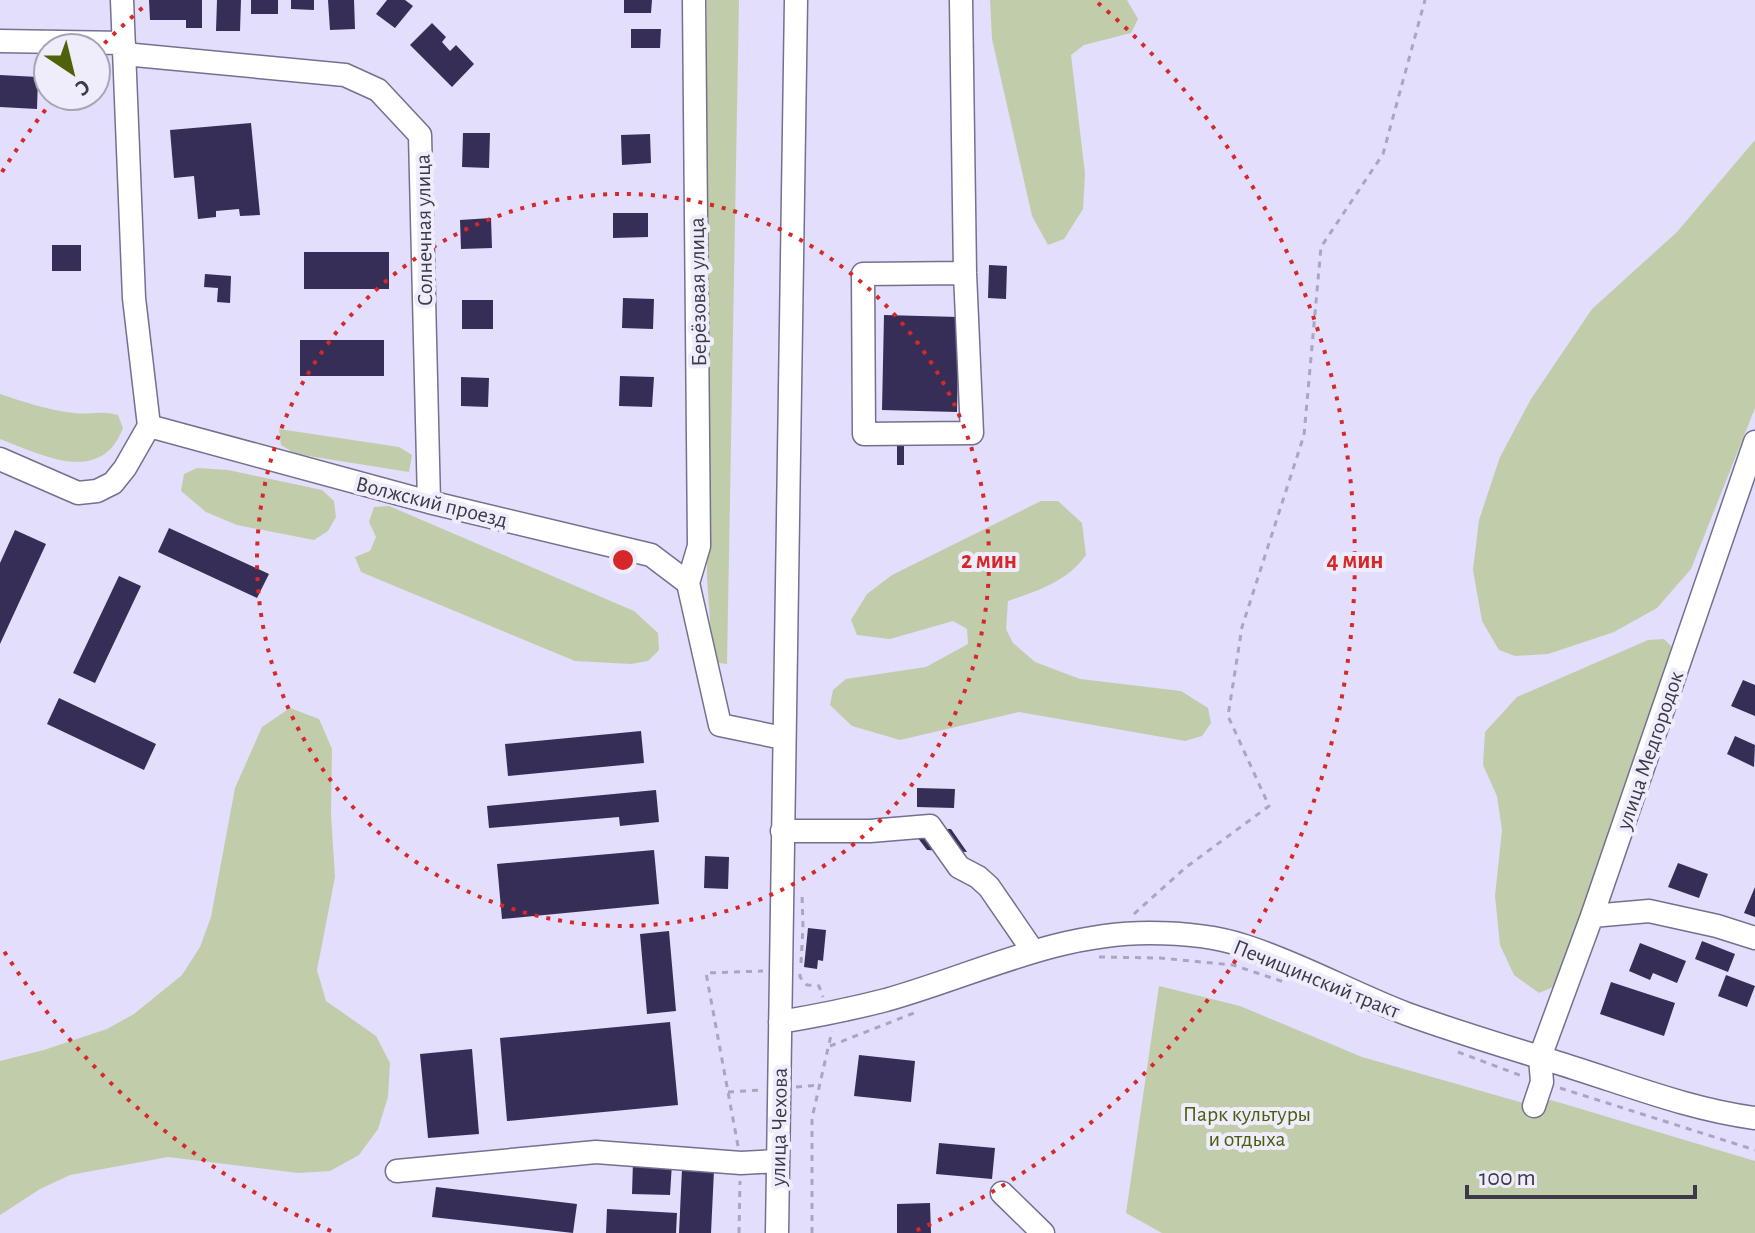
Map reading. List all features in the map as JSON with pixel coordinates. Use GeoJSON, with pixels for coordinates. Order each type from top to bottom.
{"type":"FeatureCollection","features":[{"type":"Feature","properties":{"kind":"street"},"geometry":{"type":"LineString","coordinates":[[0,459],[78,493],[97,491],[113,483],[125,468],[149,426],[134,298],[122,0]]}},
{"type":"Feature","properties":{"kind":"street","name":"Берёзовая улица"},"geometry":{"type":"LineString","coordinates":[[688,583],[699,546],[694,0]]}},
{"type":"Feature","properties":{"kind":"street","name":"улица Чехова"},"geometry":{"type":"LineString","coordinates":[[777,1233],[780,1022],[791,970],[782,831],[796,0]]}},
{"type":"Feature","properties":{"kind":"street"},"geometry":{"type":"LineString","coordinates":[[961,0],[965,273],[972,433],[864,434],[863,274],[965,273]]}},
{"type":"Feature","properties":{"kind":"street","name":"Солнечная улица"},"geometry":{"type":"LineString","coordinates":[[0,41],[124,49],[345,75],[378,90],[420,135],[429,502]]}},
{"type":"Feature","properties":{"kind":"street","name":"Волжский проезд"},"geometry":{"type":"LineString","coordinates":[[149,426],[429,502],[651,555],[688,583]]}},
{"type":"Feature","properties":{"kind":"street","name":"улица Медгородок"},"geometry":{"type":"LineString","coordinates":[[1540,1057],[1592,916],[1755,442]]}},
{"type":"Feature","properties":{"kind":"street"},"geometry":{"type":"LineString","coordinates":[[688,583],[720,725],[783,738]]}},
{"type":"Feature","properties":{"kind":"street"},"geometry":{"type":"LineString","coordinates":[[782,831],[870,831],[930,826],[959,867],[989,887],[1033,951]]}},
{"type":"Feature","properties":{"kind":"street"},"geometry":{"type":"LineString","coordinates":[[1592,916],[1649,911],[1755,938]]}},
{"type":"Feature","properties":{"kind":"street","name":"Печищинский тракт"},"geometry":{"type":"LineString","coordinates":[[780,1022],[888,999],[1074,940],[1113,934],[1194,935],[1242,945],[1295,964],[1404,1013],[1475,1038],[1695,1106],[1755,1118]]}},
{"type":"Feature","properties":{"kind":"street"},"geometry":{"type":"LineString","coordinates":[[1534,1106],[1542,1082],[1540,1057]]}},
{"type":"Feature","properties":{"kind":"street"},"geometry":{"type":"LineString","coordinates":[[397,1171],[596,1152],[741,1163],[778,1161]]}},
{"type":"Feature","properties":{"kind":"street"},"geometry":{"type":"LineString","coordinates":[[1002,1193],[1043,1233]]}},
{"type":"Feature","properties":{"kind":"path"},"geometry":{"type":"LineString","coordinates":[[1113,934],[1185,868],[1269,806],[1228,716],[1242,627],[1304,435],[1321,247],[1383,154],[1425,0]]}},
{"type":"Feature","properties":{"kind":"path"},"geometry":{"type":"LineString","coordinates":[[1095,957],[1160,958],[1233,965],[1292,985]]}},
{"type":"Feature","properties":{"kind":"path"},"geometry":{"type":"LineString","coordinates":[[739,1233],[741,1163],[706,973],[791,970]]}},
{"type":"Feature","properties":{"kind":"path"},"geometry":{"type":"LineString","coordinates":[[830,1046],[930,1007]]}},
{"type":"Feature","properties":{"kind":"path"},"geometry":{"type":"LineString","coordinates":[[1458,1053],[1755,1150]]}},
{"type":"Feature","properties":{"kind":"green space"},"geometry":{"type":"Polygon","coordinates":[[[707,0],[739,0],[727,664],[713,662],[707,579],[707,0]]]}},
{"type":"Feature","properties":{"kind":"green space"},"geometry":{"type":"Polygon","coordinates":[[[990,0],[1127,0],[1138,19],[1131,33],[1084,45],[1071,55],[1085,174],[1083,209],[1064,239],[1048,245],[1032,216],[992,39],[990,0]]]}},
{"type":"Feature","properties":{"kind":"green space"},"geometry":{"type":"Polygon","coordinates":[[[1755,140],[1755,408],[1691,569],[1657,608],[1614,632],[1548,654],[1515,656],[1499,650],[1482,621],[1473,570],[1479,520],[1500,457],[1531,399],[1592,309],[1677,232],[1755,140]]]}},
{"type":"Feature","properties":{"kind":"green space"},"geometry":{"type":"Polygon","coordinates":[[[0,394],[64,412],[118,415],[123,428],[113,446],[100,457],[85,461],[51,458],[0,439],[0,394]]]}},
{"type":"Feature","properties":{"kind":"green space"},"geometry":{"type":"Polygon","coordinates":[[[279,429],[399,447],[412,455],[409,472],[296,454],[281,445],[279,429]]]}},
{"type":"Feature","properties":{"kind":"green space"},"geometry":{"type":"Polygon","coordinates":[[[197,468],[228,470],[322,490],[334,501],[336,517],[328,531],[314,540],[237,525],[206,512],[181,491],[184,474],[197,468]]]}},
{"type":"Feature","properties":{"kind":"green space"},"geometry":{"type":"Polygon","coordinates":[[[1041,501],[1058,501],[1082,523],[1086,555],[1061,578],[1008,601],[1006,629],[1013,643],[1035,662],[1080,679],[1181,691],[1208,708],[1211,723],[1202,736],[1185,741],[1019,712],[900,740],[852,726],[830,705],[833,690],[846,679],[926,667],[968,644],[967,629],[953,621],[890,639],[857,635],[851,620],[867,594],[892,575],[1041,501]]]}},
{"type":"Feature","properties":{"kind":"green space"},"geometry":{"type":"Polygon","coordinates":[[[389,506],[634,611],[658,633],[659,650],[648,661],[631,664],[575,661],[361,572],[355,557],[370,551],[376,537],[369,522],[374,507],[389,506]]]}},
{"type":"Feature","properties":{"kind":"green space"},"geometry":{"type":"Polygon","coordinates":[[[1664,639],[1675,650],[1570,960],[1553,987],[1539,993],[1514,975],[1500,945],[1495,896],[1502,830],[1497,796],[1483,765],[1485,732],[1517,697],[1648,640],[1664,639]]]}},
{"type":"Feature","properties":{"kind":"green space"},"geometry":{"type":"Polygon","coordinates":[[[290,708],[319,719],[332,749],[331,814],[335,877],[317,970],[326,1001],[376,1036],[390,1063],[388,1097],[378,1129],[359,1155],[330,1171],[298,1173],[168,1157],[70,1175],[40,1189],[0,1215],[0,1061],[107,1029],[134,1014],[182,975],[200,947],[211,917],[235,788],[262,727],[290,708]]]}},
{"type":"Feature","properties":{"kind":"green space","name":"Парк культуры и отдыха"},"geometry":{"type":"Polygon","coordinates":[[[1159,986],[1240,1006],[1362,1057],[1534,1106],[1551,1100],[1755,1161],[1755,1233],[1162,1233],[1126,1213],[1159,986]]]}},
{"type":"Feature","properties":{"kind":"building"},"geometry":{"type":"Polygon","coordinates":[[[149,0],[202,0],[202,28],[186,28],[186,20],[150,20],[149,0]]]}},
{"type":"Feature","properties":{"kind":"building"},"geometry":{"type":"Polygon","coordinates":[[[217,0],[241,0],[240,31],[216,31],[217,0]]]}},
{"type":"Feature","properties":{"kind":"building"},"geometry":{"type":"Polygon","coordinates":[[[251,0],[278,0],[278,14],[251,14],[251,0]]]}},
{"type":"Feature","properties":{"kind":"building"},"geometry":{"type":"Polygon","coordinates":[[[291,0],[314,0],[314,10],[291,9],[291,0]]]}},
{"type":"Feature","properties":{"kind":"building"},"geometry":{"type":"Polygon","coordinates":[[[328,0],[354,0],[355,29],[330,30],[328,0]]]}},
{"type":"Feature","properties":{"kind":"building"},"geometry":{"type":"Polygon","coordinates":[[[387,0],[405,0],[413,6],[395,28],[376,14],[387,0]]]}},
{"type":"Feature","properties":{"kind":"building"},"geometry":{"type":"Polygon","coordinates":[[[624,0],[652,0],[651,13],[624,13],[624,0]]]}},
{"type":"Feature","properties":{"kind":"building"},"geometry":{"type":"Polygon","coordinates":[[[432,23],[446,37],[442,42],[450,51],[456,45],[474,64],[452,87],[410,45],[432,23]]]}},
{"type":"Feature","properties":{"kind":"building"},"geometry":{"type":"Polygon","coordinates":[[[631,29],[661,29],[660,48],[631,48],[631,29]]]}},
{"type":"Feature","properties":{"kind":"building"},"geometry":{"type":"Polygon","coordinates":[[[0,75],[32,77],[32,109],[0,107],[0,75]]]}},
{"type":"Feature","properties":{"kind":"building"},"geometry":{"type":"Polygon","coordinates":[[[251,123],[260,215],[240,216],[239,209],[216,211],[216,217],[198,219],[194,176],[174,178],[170,130],[251,123]]]}},
{"type":"Feature","properties":{"kind":"building"},"geometry":{"type":"Polygon","coordinates":[[[463,133],[490,133],[489,168],[462,167],[463,133]]]}},
{"type":"Feature","properties":{"kind":"building"},"geometry":{"type":"Polygon","coordinates":[[[650,134],[651,163],[622,165],[621,135],[650,134]]]}},
{"type":"Feature","properties":{"kind":"building"},"geometry":{"type":"Polygon","coordinates":[[[613,213],[648,213],[648,237],[613,238],[613,213]]]}},
{"type":"Feature","properties":{"kind":"building"},"geometry":{"type":"Polygon","coordinates":[[[491,218],[492,248],[461,249],[460,220],[491,218]]]}},
{"type":"Feature","properties":{"kind":"building"},"geometry":{"type":"Polygon","coordinates":[[[52,245],[81,245],[81,271],[52,271],[52,245]]]}},
{"type":"Feature","properties":{"kind":"building"},"geometry":{"type":"Polygon","coordinates":[[[304,252],[389,252],[389,289],[304,289],[304,252]]]}},
{"type":"Feature","properties":{"kind":"building"},"geometry":{"type":"Polygon","coordinates":[[[989,265],[1007,266],[1006,299],[988,298],[989,265]]]}},
{"type":"Feature","properties":{"kind":"building"},"geometry":{"type":"Polygon","coordinates":[[[205,274],[231,276],[230,303],[217,302],[218,288],[204,287],[205,274]]]}},
{"type":"Feature","properties":{"kind":"building"},"geometry":{"type":"Polygon","coordinates":[[[623,298],[654,299],[653,329],[622,328],[623,298]]]}},
{"type":"Feature","properties":{"kind":"building"},"geometry":{"type":"Polygon","coordinates":[[[462,300],[493,300],[493,329],[462,329],[462,300]]]}},
{"type":"Feature","properties":{"kind":"building"},"geometry":{"type":"Polygon","coordinates":[[[884,315],[959,317],[957,412],[882,410],[884,315]]]}},
{"type":"Feature","properties":{"kind":"building"},"geometry":{"type":"Polygon","coordinates":[[[300,340],[384,340],[384,376],[300,376],[300,340]]]}},
{"type":"Feature","properties":{"kind":"building"},"geometry":{"type":"Polygon","coordinates":[[[620,376],[654,377],[652,407],[619,406],[620,376]]]}},
{"type":"Feature","properties":{"kind":"building"},"geometry":{"type":"Polygon","coordinates":[[[461,377],[489,378],[488,407],[461,406],[461,377]]]}},
{"type":"Feature","properties":{"kind":"building"},"geometry":{"type":"Polygon","coordinates":[[[897,443],[904,443],[904,465],[897,465],[897,443]]]}},
{"type":"Feature","properties":{"kind":"building"},"geometry":{"type":"Polygon","coordinates":[[[169,528],[269,574],[257,598],[158,552],[169,528]]]}},
{"type":"Feature","properties":{"kind":"building"},"geometry":{"type":"Polygon","coordinates":[[[15,530],[46,544],[0,644],[0,563],[15,530]]]}},
{"type":"Feature","properties":{"kind":"building"},"geometry":{"type":"Polygon","coordinates":[[[119,576],[141,586],[95,683],[73,673],[119,576]]]}},
{"type":"Feature","properties":{"kind":"building"},"geometry":{"type":"Polygon","coordinates":[[[1743,680],[1755,685],[1755,716],[1731,706],[1743,680]]]}},
{"type":"Feature","properties":{"kind":"building"},"geometry":{"type":"Polygon","coordinates":[[[59,698],[156,744],[144,770],[47,724],[59,698]]]}},
{"type":"Feature","properties":{"kind":"building"},"geometry":{"type":"Polygon","coordinates":[[[641,731],[644,763],[508,776],[505,744],[641,731]]]}},
{"type":"Feature","properties":{"kind":"building"},"geometry":{"type":"Polygon","coordinates":[[[1735,736],[1755,745],[1754,767],[1727,754],[1735,736]]]}},
{"type":"Feature","properties":{"kind":"building"},"geometry":{"type":"Polygon","coordinates":[[[917,788],[955,789],[954,808],[917,807],[917,788]]]}},
{"type":"Feature","properties":{"kind":"building"},"geometry":{"type":"Polygon","coordinates":[[[656,790],[659,822],[620,826],[619,817],[489,828],[487,806],[656,790]]]}},
{"type":"Feature","properties":{"kind":"building"},"geometry":{"type":"Polygon","coordinates":[[[911,829],[951,829],[967,852],[927,850],[911,829]]]}},
{"type":"Feature","properties":{"kind":"building"},"geometry":{"type":"Polygon","coordinates":[[[654,850],[659,904],[502,919],[497,864],[654,850]]]}},
{"type":"Feature","properties":{"kind":"building"},"geometry":{"type":"Polygon","coordinates":[[[705,856],[729,857],[728,889],[704,888],[705,856]]]}},
{"type":"Feature","properties":{"kind":"building"},"geometry":{"type":"Polygon","coordinates":[[[1678,863],[1708,874],[1699,898],[1668,887],[1678,863]]]}},
{"type":"Feature","properties":{"kind":"building"},"geometry":{"type":"Polygon","coordinates":[[[1755,887],[1755,917],[1744,913],[1755,887]]]}},
{"type":"Feature","properties":{"kind":"building"},"geometry":{"type":"Polygon","coordinates":[[[808,928],[826,930],[823,961],[818,960],[817,969],[804,967],[808,928]]]}},
{"type":"Feature","properties":{"kind":"building"},"geometry":{"type":"Polygon","coordinates":[[[669,931],[676,1011],[647,1014],[640,934],[669,931]]]}},
{"type":"Feature","properties":{"kind":"building"},"geometry":{"type":"Polygon","coordinates":[[[1702,941],[1735,954],[1728,972],[1695,959],[1702,941]]]}},
{"type":"Feature","properties":{"kind":"building"},"geometry":{"type":"Polygon","coordinates":[[[1640,943],[1686,961],[1677,983],[1653,973],[1650,980],[1629,971],[1640,943]]]}},
{"type":"Feature","properties":{"kind":"building"},"geometry":{"type":"Polygon","coordinates":[[[1726,975],[1755,986],[1747,1007],[1718,996],[1726,975]]]}},
{"type":"Feature","properties":{"kind":"building"},"geometry":{"type":"Polygon","coordinates":[[[1611,982],[1675,1003],[1664,1036],[1600,1014],[1611,982]]]}},
{"type":"Feature","properties":{"kind":"building"},"geometry":{"type":"Polygon","coordinates":[[[670,1022],[678,1105],[507,1121],[500,1038],[670,1022]]]}},
{"type":"Feature","properties":{"kind":"building"},"geometry":{"type":"Polygon","coordinates":[[[472,1049],[479,1134],[428,1138],[420,1054],[472,1049]]]}},
{"type":"Feature","properties":{"kind":"building"},"geometry":{"type":"Polygon","coordinates":[[[859,1055],[915,1061],[911,1102],[854,1096],[859,1055]]]}},
{"type":"Feature","properties":{"kind":"building"},"geometry":{"type":"Polygon","coordinates":[[[939,1143],[995,1148],[992,1179],[936,1174],[939,1143]]]}},
{"type":"Feature","properties":{"kind":"building"},"geometry":{"type":"Polygon","coordinates":[[[633,1161],[672,1163],[670,1195],[632,1194],[633,1161]]]}},
{"type":"Feature","properties":{"kind":"building"},"geometry":{"type":"Polygon","coordinates":[[[682,1169],[714,1170],[711,1233],[679,1233],[682,1169]]]}},
{"type":"Feature","properties":{"kind":"building"},"geometry":{"type":"Polygon","coordinates":[[[436,1187],[577,1204],[573,1233],[432,1217],[436,1187]]]}},
{"type":"Feature","properties":{"kind":"building"},"geometry":{"type":"Polygon","coordinates":[[[930,1203],[931,1233],[897,1233],[897,1204],[930,1203]]]}},
{"type":"Feature","properties":{"kind":"building"},"geometry":{"type":"Polygon","coordinates":[[[607,1209],[677,1213],[676,1233],[606,1233],[607,1209]]]}}]}
